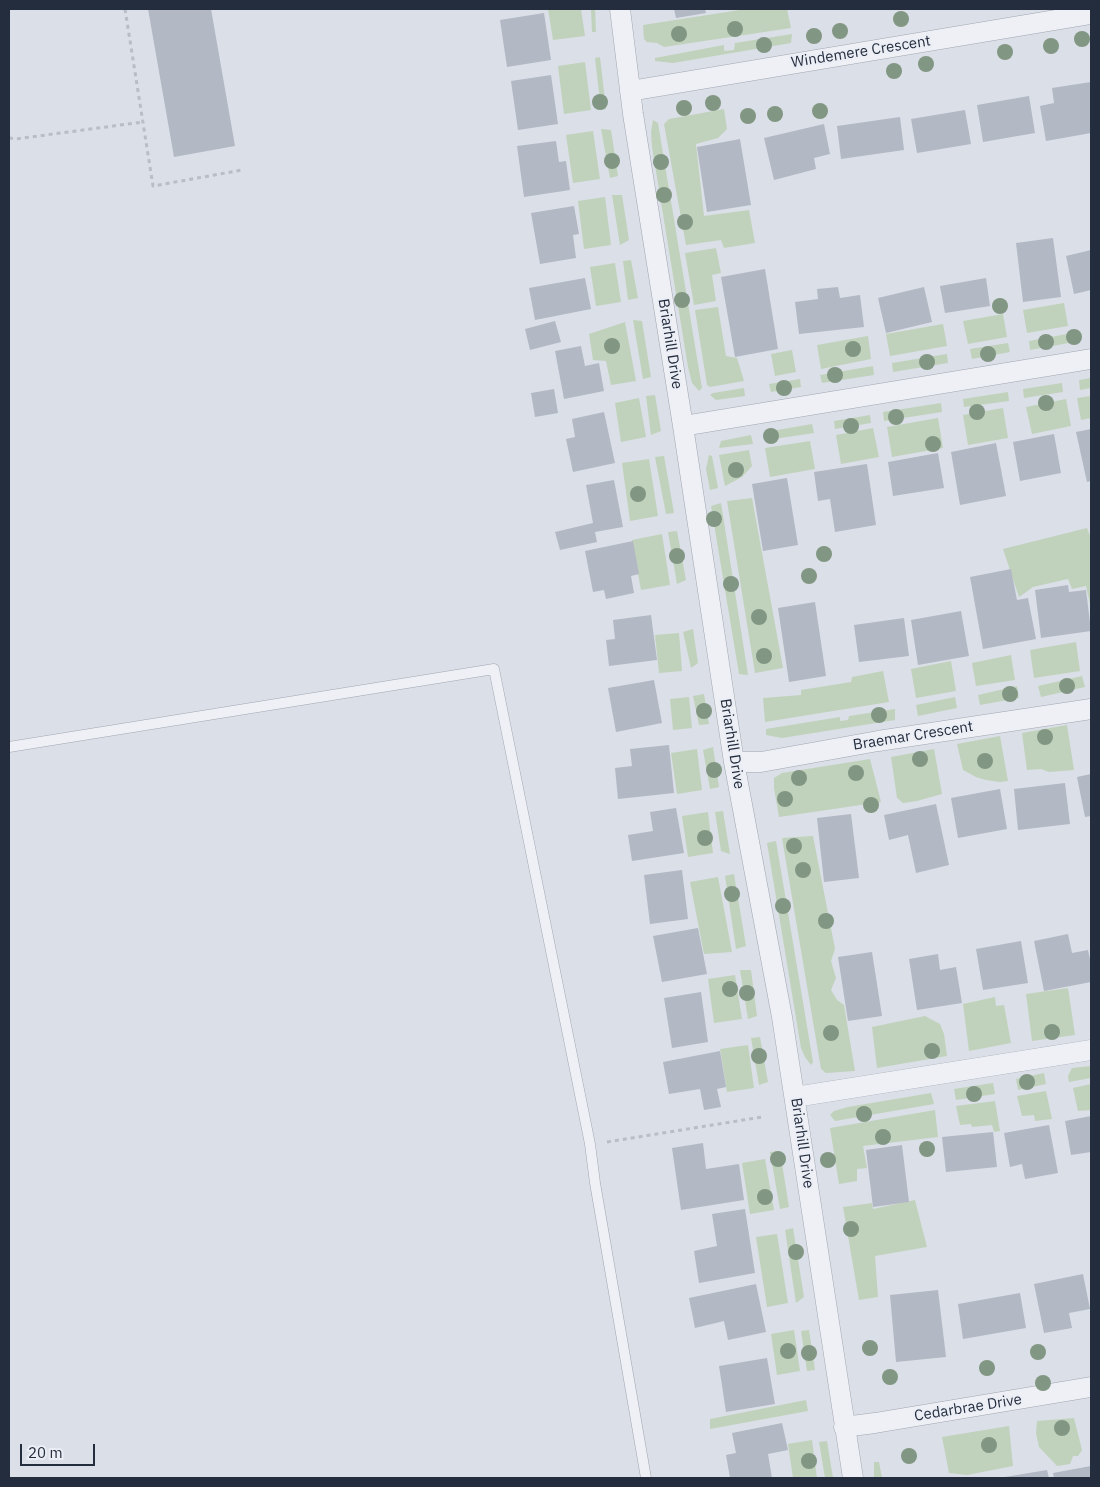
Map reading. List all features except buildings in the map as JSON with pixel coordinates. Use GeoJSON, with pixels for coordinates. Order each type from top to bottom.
{"type":"FeatureCollection","features":[{"type":"Feature","properties":{"kind":"street","name":"Briarhill Drive"},"geometry":{"type":"LineString","coordinates":[[620,9],[630,91],[734,762],[782,1017],[853,1478]]}},
{"type":"Feature","properties":{"kind":"street","name":"Windemere Crescent"},"geometry":{"type":"LineString","coordinates":[[630,91],[1091,14]]}},
{"type":"Feature","properties":{"kind":"street"},"geometry":{"type":"LineString","coordinates":[[683,426],[1091,359]]}},
{"type":"Feature","properties":{"kind":"street","name":"Braemar Crescent"},"geometry":{"type":"LineString","coordinates":[[734,762],[761,762],[878,741],[1091,709]]}},
{"type":"Feature","properties":{"kind":"street"},"geometry":{"type":"LineString","coordinates":[[795,1097],[1091,1050]]}},
{"type":"Feature","properties":{"kind":"street","name":"Cedarbrae Drive"},"geometry":{"type":"LineString","coordinates":[[844,1427],[875,1424],[1091,1387]]}},
{"type":"Feature","properties":{"kind":"lane"},"geometry":{"type":"LineString","coordinates":[[9,747],[494,669],[590,1144],[595,1184],[646,1478]]}},
{"type":"Feature","properties":{"kind":"path"},"geometry":{"type":"LineString","coordinates":[[125,9],[153,186],[242,170]]}},
{"type":"Feature","properties":{"kind":"path"},"geometry":{"type":"LineString","coordinates":[[9,138],[16,139],[143,122]]}},
{"type":"Feature","properties":{"kind":"path"},"geometry":{"type":"LineString","coordinates":[[590,1144],[762,1117]]}},
{"type":"Feature","properties":{"kind":"green space"},"geometry":{"type":"Polygon","coordinates":[[[548,9],[581,9],[585,36],[553,40],[548,9]]]}},
{"type":"Feature","properties":{"kind":"green space"},"geometry":{"type":"Polygon","coordinates":[[[591,9],[595,9],[596,32],[592,32],[591,9]]]}},
{"type":"Feature","properties":{"kind":"green space"},"geometry":{"type":"Polygon","coordinates":[[[746,9],[787,9],[791,28],[664,47],[657,43],[647,42],[644,39],[643,25],[746,9]]]}},
{"type":"Feature","properties":{"kind":"green space"},"geometry":{"type":"Polygon","coordinates":[[[792,34],[791,43],[673,63],[655,61],[655,58],[724,45],[724,51],[734,50],[735,43],[792,34]]]}},
{"type":"Feature","properties":{"kind":"green space"},"geometry":{"type":"Polygon","coordinates":[[[600,57],[606,109],[601,110],[595,58],[600,57]]]}},
{"type":"Feature","properties":{"kind":"green space"},"geometry":{"type":"Polygon","coordinates":[[[585,62],[591,110],[564,114],[558,66],[585,62]]]}},
{"type":"Feature","properties":{"kind":"green space"},"geometry":{"type":"Polygon","coordinates":[[[724,109],[727,129],[718,138],[696,144],[704,216],[749,210],[755,243],[724,248],[721,240],[686,245],[664,124],[669,119],[724,109]]]}},
{"type":"Feature","properties":{"kind":"green space"},"geometry":{"type":"Polygon","coordinates":[[[653,120],[658,123],[702,388],[699,391],[692,383],[688,367],[652,147],[651,132],[653,120]]]}},
{"type":"Feature","properties":{"kind":"green space"},"geometry":{"type":"Polygon","coordinates":[[[601,129],[611,130],[618,176],[610,178],[601,129]]]}},
{"type":"Feature","properties":{"kind":"green space"},"geometry":{"type":"Polygon","coordinates":[[[593,131],[600,179],[573,183],[566,135],[593,131]]]}},
{"type":"Feature","properties":{"kind":"green space"},"geometry":{"type":"Polygon","coordinates":[[[612,195],[622,195],[629,240],[620,245],[612,195]]]}},
{"type":"Feature","properties":{"kind":"green space"},"geometry":{"type":"Polygon","coordinates":[[[605,197],[611,245],[584,249],[578,201],[605,197]]]}},
{"type":"Feature","properties":{"kind":"green space"},"geometry":{"type":"Polygon","coordinates":[[[716,248],[721,273],[712,275],[716,301],[694,305],[685,253],[716,248]]]}},
{"type":"Feature","properties":{"kind":"green space"},"geometry":{"type":"Polygon","coordinates":[[[631,260],[638,298],[628,300],[623,261],[631,260]]]}},
{"type":"Feature","properties":{"kind":"green space"},"geometry":{"type":"Polygon","coordinates":[[[615,263],[621,302],[596,306],[590,267],[615,263]]]}},
{"type":"Feature","properties":{"kind":"green space"},"geometry":{"type":"Polygon","coordinates":[[[1064,303],[1068,326],[1027,333],[1023,310],[1064,303]]]}},
{"type":"Feature","properties":{"kind":"green space"},"geometry":{"type":"Polygon","coordinates":[[[718,307],[726,356],[737,358],[744,381],[710,387],[707,385],[695,310],[718,307]]]}},
{"type":"Feature","properties":{"kind":"green space"},"geometry":{"type":"Polygon","coordinates":[[[1003,314],[1007,337],[968,344],[963,321],[1003,314]]]}},
{"type":"Feature","properties":{"kind":"green space"},"geometry":{"type":"Polygon","coordinates":[[[633,320],[642,321],[651,377],[643,379],[633,320]]]}},
{"type":"Feature","properties":{"kind":"green space"},"geometry":{"type":"Polygon","coordinates":[[[625,322],[636,381],[611,385],[606,361],[593,360],[589,334],[625,322]]]}},
{"type":"Feature","properties":{"kind":"green space"},"geometry":{"type":"Polygon","coordinates":[[[943,324],[947,346],[890,356],[886,334],[943,324]]]}},
{"type":"Feature","properties":{"kind":"green space"},"geometry":{"type":"Polygon","coordinates":[[[1078,332],[1080,341],[1030,350],[1029,341],[1078,332]]]}},
{"type":"Feature","properties":{"kind":"green space"},"geometry":{"type":"Polygon","coordinates":[[[868,336],[871,359],[821,369],[817,345],[868,336]]]}},
{"type":"Feature","properties":{"kind":"green space"},"geometry":{"type":"Polygon","coordinates":[[[1008,343],[1010,352],[972,359],[970,349],[1008,343]]]}},
{"type":"Feature","properties":{"kind":"green space"},"geometry":{"type":"Polygon","coordinates":[[[792,350],[796,372],[775,376],[771,354],[792,350]]]}},
{"type":"Feature","properties":{"kind":"green space"},"geometry":{"type":"Polygon","coordinates":[[[947,354],[948,363],[893,372],[892,363],[947,354]]]}},
{"type":"Feature","properties":{"kind":"green space"},"geometry":{"type":"Polygon","coordinates":[[[873,366],[874,375],[822,383],[820,375],[873,366]]]}},
{"type":"Feature","properties":{"kind":"green space"},"geometry":{"type":"Polygon","coordinates":[[[1091,378],[1091,388],[1080,390],[1079,380],[1091,378]]]}},
{"type":"Feature","properties":{"kind":"green space"},"geometry":{"type":"Polygon","coordinates":[[[800,379],[801,387],[771,392],[769,384],[800,379]]]}},
{"type":"Feature","properties":{"kind":"green space"},"geometry":{"type":"Polygon","coordinates":[[[1062,383],[1063,392],[1024,398],[1023,389],[1062,383]]]}},
{"type":"Feature","properties":{"kind":"green space"},"geometry":{"type":"Polygon","coordinates":[[[744,388],[745,396],[716,400],[710,395],[713,393],[744,388]]]}},
{"type":"Feature","properties":{"kind":"green space"},"geometry":{"type":"Polygon","coordinates":[[[1008,392],[1009,401],[964,407],[963,399],[1008,392]]]}},
{"type":"Feature","properties":{"kind":"green space"},"geometry":{"type":"Polygon","coordinates":[[[655,395],[661,431],[651,435],[646,396],[655,395]]]}},
{"type":"Feature","properties":{"kind":"green space"},"geometry":{"type":"Polygon","coordinates":[[[1091,396],[1091,418],[1081,420],[1077,398],[1091,396]]]}},
{"type":"Feature","properties":{"kind":"green space"},"geometry":{"type":"Polygon","coordinates":[[[639,398],[646,437],[621,442],[615,403],[639,398]]]}},
{"type":"Feature","properties":{"kind":"green space"},"geometry":{"type":"Polygon","coordinates":[[[1066,399],[1071,426],[1032,434],[1026,407],[1066,399]]]}},
{"type":"Feature","properties":{"kind":"green space"},"geometry":{"type":"Polygon","coordinates":[[[941,403],[942,412],[884,421],[883,412],[941,403]]]}},
{"type":"Feature","properties":{"kind":"green space"},"geometry":{"type":"Polygon","coordinates":[[[1003,408],[1008,438],[968,445],[963,415],[1003,408]]]}},
{"type":"Feature","properties":{"kind":"green space"},"geometry":{"type":"Polygon","coordinates":[[[870,415],[871,423],[835,429],[834,421],[870,415]]]}},
{"type":"Feature","properties":{"kind":"green space"},"geometry":{"type":"Polygon","coordinates":[[[938,418],[943,448],[892,457],[887,427],[938,418]]]}},
{"type":"Feature","properties":{"kind":"green space"},"geometry":{"type":"Polygon","coordinates":[[[812,424],[814,433],[767,440],[766,432],[812,424]]]}},
{"type":"Feature","properties":{"kind":"green space"},"geometry":{"type":"Polygon","coordinates":[[[873,428],[879,457],[841,464],[836,435],[873,428]]]}},
{"type":"Feature","properties":{"kind":"green space"},"geometry":{"type":"Polygon","coordinates":[[[751,435],[753,444],[719,448],[721,441],[751,435]]]}},
{"type":"Feature","properties":{"kind":"green space"},"geometry":{"type":"Polygon","coordinates":[[[810,441],[815,469],[770,477],[765,448],[810,441]]]}},
{"type":"Feature","properties":{"kind":"green space"},"geometry":{"type":"Polygon","coordinates":[[[749,450],[752,466],[742,477],[725,486],[719,455],[749,450]]]}},
{"type":"Feature","properties":{"kind":"green space"},"geometry":{"type":"Polygon","coordinates":[[[709,455],[712,456],[718,488],[710,490],[706,469],[709,455]]]}},
{"type":"Feature","properties":{"kind":"green space"},"geometry":{"type":"Polygon","coordinates":[[[664,456],[674,513],[666,514],[655,457],[664,456]]]}},
{"type":"Feature","properties":{"kind":"green space"},"geometry":{"type":"Polygon","coordinates":[[[649,459],[658,516],[630,521],[622,463],[649,459]]]}},
{"type":"Feature","properties":{"kind":"green space"},"geometry":{"type":"Polygon","coordinates":[[[752,498],[783,668],[755,673],[727,501],[752,498]]]}},
{"type":"Feature","properties":{"kind":"green space"},"geometry":{"type":"Polygon","coordinates":[[[721,503],[748,675],[739,674],[711,506],[721,503]]]}},
{"type":"Feature","properties":{"kind":"green space"},"geometry":{"type":"Polygon","coordinates":[[[1087,528],[1091,538],[1091,608],[1086,586],[1072,589],[1068,579],[1033,587],[1019,597],[1003,549],[1087,528]]]}},
{"type":"Feature","properties":{"kind":"green space"},"geometry":{"type":"Polygon","coordinates":[[[677,531],[686,580],[677,584],[668,532],[677,531]]]}},
{"type":"Feature","properties":{"kind":"green space"},"geometry":{"type":"Polygon","coordinates":[[[662,534],[670,585],[641,590],[632,540],[662,534]]]}},
{"type":"Feature","properties":{"kind":"green space"},"geometry":{"type":"Polygon","coordinates":[[[693,629],[698,663],[691,668],[683,632],[693,629]]]}},
{"type":"Feature","properties":{"kind":"green space"},"geometry":{"type":"Polygon","coordinates":[[[679,633],[682,671],[659,673],[655,635],[679,633]]]}},
{"type":"Feature","properties":{"kind":"green space"},"geometry":{"type":"Polygon","coordinates":[[[1076,642],[1080,671],[1034,678],[1030,650],[1076,642]]]}},
{"type":"Feature","properties":{"kind":"green space"},"geometry":{"type":"Polygon","coordinates":[[[1011,655],[1015,680],[976,686],[972,663],[1011,655]]]}},
{"type":"Feature","properties":{"kind":"green space"},"geometry":{"type":"Polygon","coordinates":[[[951,661],[956,691],[916,698],[911,669],[951,661]]]}},
{"type":"Feature","properties":{"kind":"green space"},"geometry":{"type":"Polygon","coordinates":[[[883,671],[889,702],[765,722],[763,698],[801,695],[801,690],[851,682],[852,677],[883,671]]]}},
{"type":"Feature","properties":{"kind":"green space"},"geometry":{"type":"Polygon","coordinates":[[[1082,676],[1085,687],[1041,697],[1038,686],[1082,676]]]}},
{"type":"Feature","properties":{"kind":"green space"},"geometry":{"type":"Polygon","coordinates":[[[1017,686],[1019,698],[980,705],[978,695],[1017,686]]]}},
{"type":"Feature","properties":{"kind":"green space"},"geometry":{"type":"Polygon","coordinates":[[[704,694],[709,724],[699,725],[693,696],[704,694]]]}},
{"type":"Feature","properties":{"kind":"green space"},"geometry":{"type":"Polygon","coordinates":[[[689,697],[692,728],[673,730],[670,699],[689,697]]]}},
{"type":"Feature","properties":{"kind":"green space"},"geometry":{"type":"Polygon","coordinates":[[[955,697],[957,708],[918,716],[916,705],[955,697]]]}},
{"type":"Feature","properties":{"kind":"green space"},"geometry":{"type":"Polygon","coordinates":[[[895,709],[895,720],[782,738],[766,735],[766,729],[840,717],[840,721],[848,720],[849,716],[895,709]]]}},
{"type":"Feature","properties":{"kind":"green space"},"geometry":{"type":"Polygon","coordinates":[[[1067,725],[1074,770],[1049,772],[1041,769],[1027,770],[1022,733],[1067,725]]]}},
{"type":"Feature","properties":{"kind":"green space"},"geometry":{"type":"Polygon","coordinates":[[[1000,736],[1008,781],[986,780],[963,770],[957,744],[1000,736]]]}},
{"type":"Feature","properties":{"kind":"green space"},"geometry":{"type":"Polygon","coordinates":[[[713,747],[719,787],[710,789],[703,750],[713,747]]]}},
{"type":"Feature","properties":{"kind":"green space"},"geometry":{"type":"Polygon","coordinates":[[[697,749],[702,790],[677,794],[671,753],[697,749]]]}},
{"type":"Feature","properties":{"kind":"green space"},"geometry":{"type":"Polygon","coordinates":[[[934,749],[942,794],[903,803],[897,798],[891,757],[934,749]]]}},
{"type":"Feature","properties":{"kind":"green space"},"geometry":{"type":"Polygon","coordinates":[[[870,759],[881,802],[779,817],[774,778],[782,773],[870,759]]]}},
{"type":"Feature","properties":{"kind":"green space"},"geometry":{"type":"Polygon","coordinates":[[[723,811],[730,854],[721,851],[715,812],[723,811]]]}},
{"type":"Feature","properties":{"kind":"green space"},"geometry":{"type":"Polygon","coordinates":[[[708,812],[713,853],[688,857],[682,816],[708,812]]]}},
{"type":"Feature","properties":{"kind":"green space"},"geometry":{"type":"Polygon","coordinates":[[[813,836],[835,949],[831,961],[836,978],[831,990],[837,1000],[844,1005],[855,1071],[826,1073],[821,1069],[782,838],[813,836]]]}},
{"type":"Feature","properties":{"kind":"green space"},"geometry":{"type":"Polygon","coordinates":[[[776,841],[813,1062],[811,1065],[801,1048],[767,843],[776,841]]]}},
{"type":"Feature","properties":{"kind":"green space"},"geometry":{"type":"Polygon","coordinates":[[[734,874],[746,946],[736,949],[725,876],[734,874]]]}},
{"type":"Feature","properties":{"kind":"green space"},"geometry":{"type":"Polygon","coordinates":[[[718,877],[732,952],[704,954],[690,882],[718,877]]]}},
{"type":"Feature","properties":{"kind":"green space"},"geometry":{"type":"Polygon","coordinates":[[[740,970],[751,970],[757,1016],[748,1019],[740,970]]]}},
{"type":"Feature","properties":{"kind":"green space"},"geometry":{"type":"Polygon","coordinates":[[[735,975],[742,1019],[714,1023],[708,979],[735,975]]]}},
{"type":"Feature","properties":{"kind":"green space"},"geometry":{"type":"Polygon","coordinates":[[[1068,988],[1075,1035],[1032,1041],[1026,994],[1068,988]]]}},
{"type":"Feature","properties":{"kind":"green space"},"geometry":{"type":"Polygon","coordinates":[[[995,997],[996,1006],[1004,1005],[1011,1043],[969,1051],[963,1004],[995,997]]]}},
{"type":"Feature","properties":{"kind":"green space"},"geometry":{"type":"Polygon","coordinates":[[[925,1016],[940,1024],[944,1034],[947,1056],[877,1068],[872,1027],[925,1016]]]}},
{"type":"Feature","properties":{"kind":"green space"},"geometry":{"type":"Polygon","coordinates":[[[760,1037],[768,1082],[759,1085],[751,1038],[760,1037]]]}},
{"type":"Feature","properties":{"kind":"green space"},"geometry":{"type":"Polygon","coordinates":[[[748,1045],[754,1088],[727,1092],[720,1049],[748,1045]]]}},
{"type":"Feature","properties":{"kind":"green space"},"geometry":{"type":"Polygon","coordinates":[[[1091,1066],[1091,1078],[1069,1082],[1068,1076],[1072,1068],[1091,1066]]]}},
{"type":"Feature","properties":{"kind":"green space"},"geometry":{"type":"Polygon","coordinates":[[[1044,1073],[1046,1084],[1018,1090],[1016,1079],[1044,1073]]]}},
{"type":"Feature","properties":{"kind":"green space"},"geometry":{"type":"Polygon","coordinates":[[[993,1083],[995,1094],[956,1100],[954,1089],[993,1083]]]}},
{"type":"Feature","properties":{"kind":"green space"},"geometry":{"type":"Polygon","coordinates":[[[1091,1084],[1091,1110],[1078,1111],[1073,1088],[1091,1084]]]}},
{"type":"Feature","properties":{"kind":"green space"},"geometry":{"type":"Polygon","coordinates":[[[1046,1091],[1052,1119],[1035,1121],[1034,1115],[1022,1116],[1017,1096],[1046,1091]]]}},
{"type":"Feature","properties":{"kind":"green space"},"geometry":{"type":"Polygon","coordinates":[[[931,1093],[934,1104],[835,1121],[830,1115],[834,1111],[848,1107],[931,1093]]]}},
{"type":"Feature","properties":{"kind":"green space"},"geometry":{"type":"Polygon","coordinates":[[[995,1101],[1000,1131],[994,1132],[992,1125],[972,1127],[971,1124],[960,1125],[956,1106],[995,1101]]]}},
{"type":"Feature","properties":{"kind":"green space"},"geometry":{"type":"Polygon","coordinates":[[[935,1110],[938,1137],[863,1146],[867,1168],[857,1169],[857,1181],[839,1184],[830,1128],[935,1110]]]}},
{"type":"Feature","properties":{"kind":"green space"},"geometry":{"type":"Polygon","coordinates":[[[780,1151],[789,1207],[780,1209],[770,1152],[780,1151]]]}},
{"type":"Feature","properties":{"kind":"green space"},"geometry":{"type":"Polygon","coordinates":[[[765,1159],[774,1210],[750,1214],[742,1163],[765,1159]]]}},
{"type":"Feature","properties":{"kind":"green space"},"geometry":{"type":"Polygon","coordinates":[[[915,1200],[927,1247],[875,1256],[878,1297],[859,1300],[843,1207],[872,1203],[873,1209],[915,1200]]]}},
{"type":"Feature","properties":{"kind":"green space"},"geometry":{"type":"Polygon","coordinates":[[[793,1228],[804,1297],[796,1303],[785,1230],[793,1228]]]}},
{"type":"Feature","properties":{"kind":"green space"},"geometry":{"type":"Polygon","coordinates":[[[777,1234],[788,1303],[767,1307],[756,1237],[777,1234]]]}},
{"type":"Feature","properties":{"kind":"green space"},"geometry":{"type":"Polygon","coordinates":[[[794,1330],[800,1371],[777,1375],[771,1334],[794,1330]]]}},
{"type":"Feature","properties":{"kind":"green space"},"geometry":{"type":"Polygon","coordinates":[[[809,1330],[815,1370],[807,1371],[801,1331],[809,1330]]]}},
{"type":"Feature","properties":{"kind":"green space"},"geometry":{"type":"Polygon","coordinates":[[[806,1400],[808,1411],[710,1429],[710,1419],[806,1400]]]}},
{"type":"Feature","properties":{"kind":"green space"},"geometry":{"type":"Polygon","coordinates":[[[1074,1418],[1082,1450],[1078,1456],[1073,1456],[1070,1464],[1057,1466],[1039,1447],[1036,1433],[1037,1421],[1074,1418]]]}},
{"type":"Feature","properties":{"kind":"green space"},"geometry":{"type":"Polygon","coordinates":[[[1009,1426],[1013,1466],[967,1475],[949,1473],[942,1437],[1009,1426]]]}},
{"type":"Feature","properties":{"kind":"green space"},"geometry":{"type":"Polygon","coordinates":[[[812,1440],[817,1478],[793,1478],[788,1444],[812,1440]]]}},
{"type":"Feature","properties":{"kind":"green space"},"geometry":{"type":"Polygon","coordinates":[[[827,1441],[833,1478],[825,1478],[819,1442],[827,1441]]]}},
{"type":"Feature","properties":{"kind":"green space"},"geometry":{"type":"Polygon","coordinates":[[[874,1462],[879,1462],[882,1478],[874,1478],[874,1462]]]}}]}
